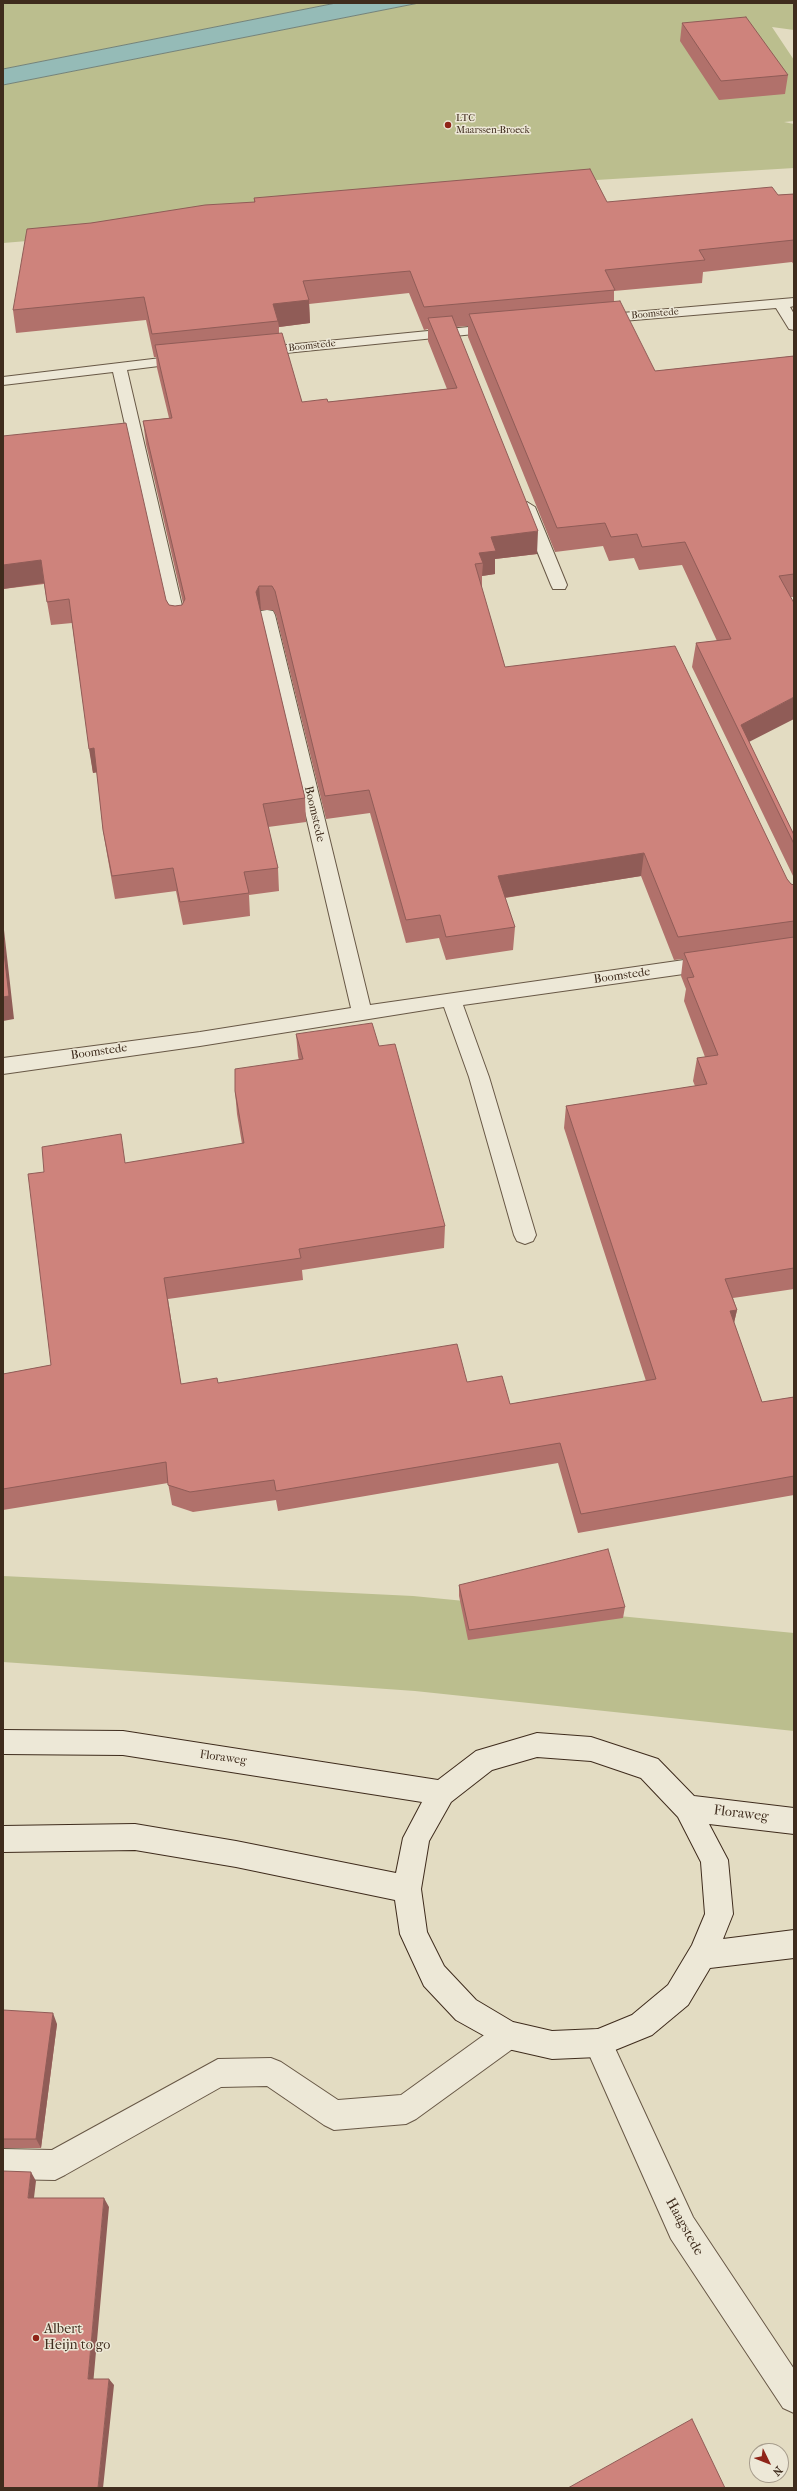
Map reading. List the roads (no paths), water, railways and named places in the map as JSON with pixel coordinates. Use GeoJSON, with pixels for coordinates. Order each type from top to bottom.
{"type":"FeatureCollection","features":[{"type":"Feature","properties":{"kind":"street","name":"Boomstede"},"geometry":{"type":"LineString","coordinates":[[583,321],[787,303],[794,326]]}},
{"type":"Feature","properties":{"kind":"street","name":"Boomstede"},"geometry":{"type":"LineString","coordinates":[[245,353],[459,338],[512,327]]}},
{"type":"Feature","properties":{"kind":"street"},"geometry":{"type":"LineString","coordinates":[[3,381],[119,366],[198,358]]}},
{"type":"Feature","properties":{"kind":"street"},"geometry":{"type":"LineString","coordinates":[[119,366],[178,623]]}},
{"type":"Feature","properties":{"kind":"street"},"geometry":{"type":"LineString","coordinates":[[523,496],[559,585]]}},
{"type":"Feature","properties":{"kind":"street","name":"Boomstede"},"geometry":{"type":"LineString","coordinates":[[267,615],[362,1013]]}},
{"type":"Feature","properties":{"kind":"street","name":"Boomstede"},"geometry":{"type":"LineString","coordinates":[[3,1066],[200,1038],[451,999],[732,961]]}},
{"type":"Feature","properties":{"kind":"street"},"geometry":{"type":"LineString","coordinates":[[451,999],[480,1078],[525,1235]]}},
{"type":"Feature","properties":{"kind":"street","name":"Floraweg"},"geometry":{"type":"LineString","coordinates":[[3,1742],[123,1743],[343,1776],[442,1793]]}},
{"type":"Feature","properties":{"kind":"street"},"geometry":{"type":"LineString","coordinates":[[537,1746],[591,1749],[650,1768],[687,1808],[714,1860],[719,1914],[702,1955],[678,1995],[642,2025],[598,2043],[552,2045],[508,2035],[466,2010],[434,1976],[414,1934],[408,1889],[416,1838],[442,1793],[485,1760],[537,1746]]}},
{"type":"Feature","properties":{"kind":"street","name":"Floraweg"},"geometry":{"type":"LineString","coordinates":[[687,1808],[794,1821]]}},
{"type":"Feature","properties":{"kind":"street"},"geometry":{"type":"LineString","coordinates":[[3,1839],[135,1837],[236,1854],[408,1889]]}},
{"type":"Feature","properties":{"kind":"street"},"geometry":{"type":"LineString","coordinates":[[702,1955],[794,1944]]}},
{"type":"Feature","properties":{"kind":"street"},"geometry":{"type":"LineString","coordinates":[[3,2164],[55,2165],[218,2073],[271,2072],[334,2115],[406,2109],[508,2035]]}},
{"type":"Feature","properties":{"kind":"street","name":"Haagstede"},"geometry":{"type":"LineString","coordinates":[[598,2043],[682,2228],[794,2397]]}},
{"type":"Feature","properties":{"kind":"water"},"geometry":{"type":"Polygon","coordinates":[[[336,3],[419,3],[3,85],[3,69],[336,3]]]}},
{"type":"Feature","properties":{"kind":"place","name":"LTC Maarssen-Broeck"},"geometry":{"type":"Point","coordinates":[448,125]}},
{"type":"Feature","properties":{"kind":"place","name":"Albert Heijn to go"},"geometry":{"type":"Point","coordinates":[36,2338]}}]}
